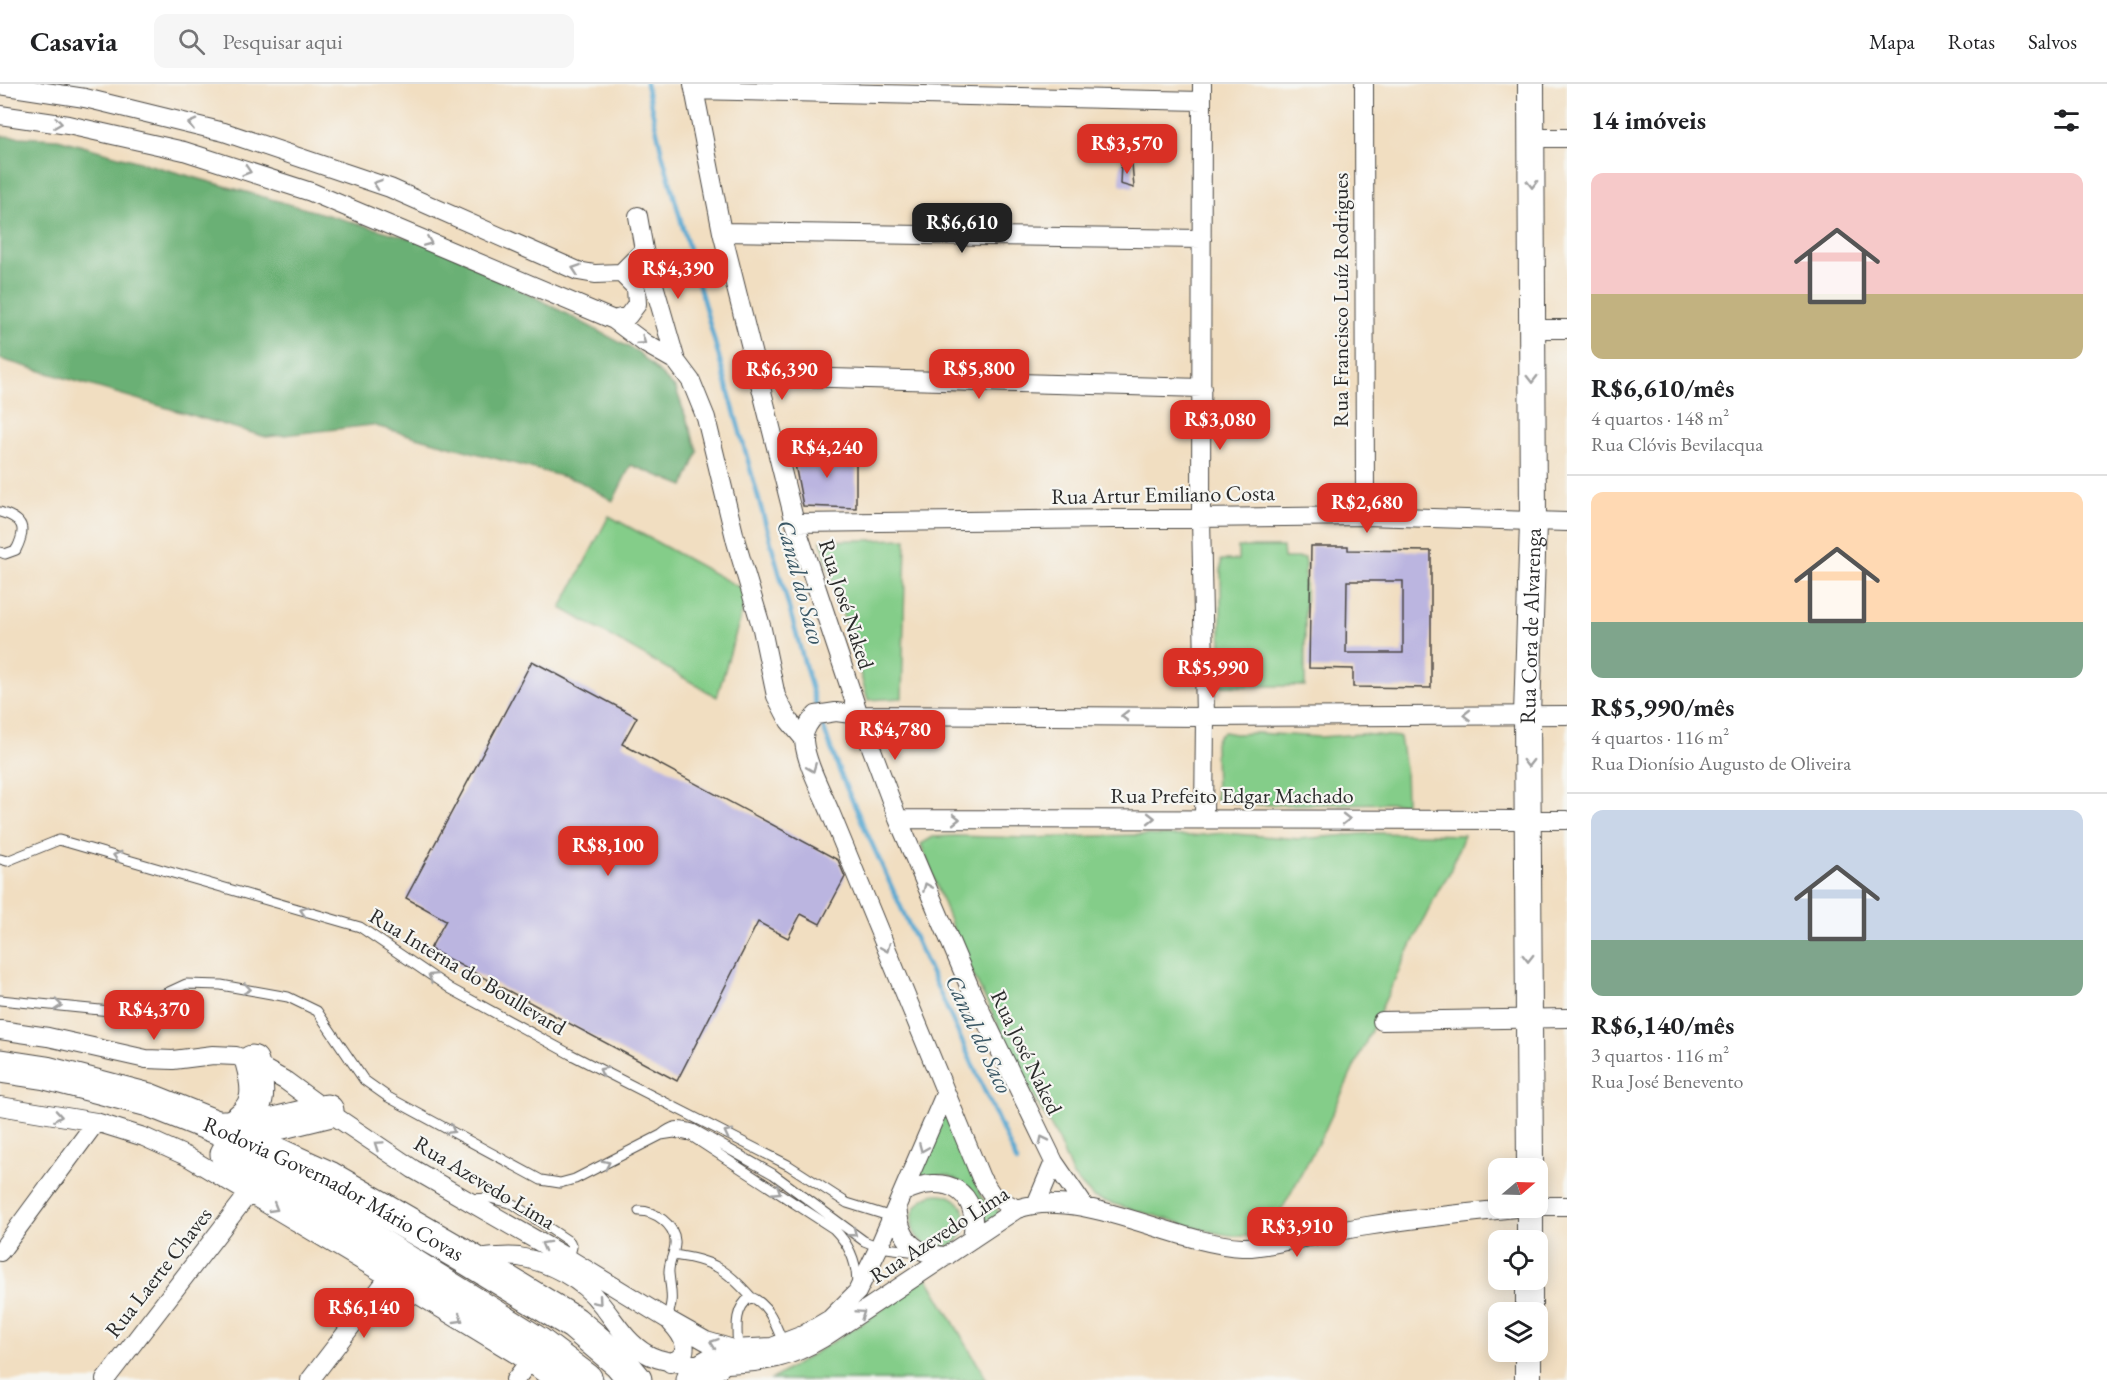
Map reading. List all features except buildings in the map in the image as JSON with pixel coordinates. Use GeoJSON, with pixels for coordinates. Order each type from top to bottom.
{"type":"FeatureCollection","features":[{"type":"Feature","properties":{"kind":"highway"},"geometry":{"type":"LineString","coordinates":[[226,1127],[244,1119],[253,1108],[257,1095],[257,1082],[252,1062]]}},
{"type":"Feature","properties":{"kind":"highway","name":"Rodovia Governador Mário Covas"},"geometry":{"type":"LineString","coordinates":[[0,1066],[94,1084],[149,1100],[226,1127],[329,1178],[574,1323],[620,1362],[635,1380]]}},
{"type":"Feature","properties":{"kind":"highway","name":"Rodovia Governador Mário Covas"},"geometry":{"type":"LineString","coordinates":[[0,1080],[81,1095],[145,1114],[196,1136],[333,1216],[537,1343],[586,1380]]}},
{"type":"Feature","properties":{"kind":"highway"},"geometry":{"type":"LineString","coordinates":[[226,1127],[262,1127],[327,1111]]}},
{"type":"Feature","properties":{"kind":"highway"},"geometry":{"type":"LineString","coordinates":[[333,1216],[357,1224],[406,1254],[422,1260],[441,1262],[469,1259]]}},
{"type":"Feature","properties":{"kind":"main road","name":"Rua Cora de Alvarenga"},"geometry":{"type":"LineString","coordinates":[[1530,1158],[1527,715],[1533,522],[1531,84]]}},
{"type":"Feature","properties":{"kind":"main road"},"geometry":{"type":"LineString","coordinates":[[1528,1362],[1528,1380]]}},
{"type":"Feature","properties":{"kind":"street","name":"Rua Francisco Luíz Rodrigues"},"geometry":{"type":"LineString","coordinates":[[1364,84],[1365,516]]}},
{"type":"Feature","properties":{"kind":"street"},"geometry":{"type":"LineString","coordinates":[[0,85],[85,98],[224,132],[390,189],[578,271],[595,274],[621,273],[645,250]]}},
{"type":"Feature","properties":{"kind":"street"},"geometry":{"type":"LineString","coordinates":[[694,87],[1202,93],[1201,517],[1205,717],[1204,818]]}},
{"type":"Feature","properties":{"kind":"street","name":"Rua José Naked"},"geometry":{"type":"LineString","coordinates":[[694,87],[722,232],[795,523],[858,715],[898,819],[973,995],[1054,1162],[1085,1207]]}},
{"type":"Feature","properties":{"kind":"street"},"geometry":{"type":"LineString","coordinates":[[0,115],[68,125],[184,151],[311,192],[614,320],[646,344],[676,361]]}},
{"type":"Feature","properties":{"kind":"street"},"geometry":{"type":"LineString","coordinates":[[1532,138],[1567,138]]}},
{"type":"Feature","properties":{"kind":"street"},"geometry":{"type":"LineString","coordinates":[[638,216],[645,250],[676,361],[691,381],[706,418],[719,479],[762,629],[776,696],[789,721],[804,739]]}},
{"type":"Feature","properties":{"kind":"street"},"geometry":{"type":"LineString","coordinates":[[722,232],[1202,239]]}},
{"type":"Feature","properties":{"kind":"street"},"geometry":{"type":"LineString","coordinates":[[614,320],[628,316],[637,304],[636,288],[621,273]]}},
{"type":"Feature","properties":{"kind":"street"},"geometry":{"type":"LineString","coordinates":[[1532,329],[1567,329]]}},
{"type":"Feature","properties":{"kind":"street"},"geometry":{"type":"LineString","coordinates":[[757,376],[1202,388]]}},
{"type":"Feature","properties":{"kind":"street","name":"Rua Artur Emiliano Costa"},"geometry":{"type":"LineString","coordinates":[[795,523],[1365,516],[1567,522]]}},
{"type":"Feature","properties":{"kind":"street"},"geometry":{"type":"LineString","coordinates":[[781,705],[816,716],[836,712],[858,715],[1205,717],[1567,715]]}},
{"type":"Feature","properties":{"kind":"street"},"geometry":{"type":"LineString","coordinates":[[816,716],[807,726],[804,739],[808,756],[945,1094],[981,1178],[993,1196],[1017,1209]]}},
{"type":"Feature","properties":{"kind":"street","name":"Rua Prefeito Edgar Machado"},"geometry":{"type":"LineString","coordinates":[[898,819],[1567,820]]}},
{"type":"Feature","properties":{"kind":"street"},"geometry":{"type":"LineString","coordinates":[[1382,1021],[1567,1018]]}},
{"type":"Feature","properties":{"kind":"street","name":"Rua Azevedo Lima"},"geometry":{"type":"LineString","coordinates":[[0,1030],[48,1037],[146,1059],[173,1060],[213,1055],[236,1056],[252,1062],[286,1081],[413,1169],[706,1341],[733,1349],[704,1364]]}},
{"type":"Feature","properties":{"kind":"street","name":"Rua Azevedo Lima"},"geometry":{"type":"LineString","coordinates":[[704,1364],[772,1347],[803,1335],[830,1319],[857,1292],[898,1205],[945,1094]]}},
{"type":"Feature","properties":{"kind":"street"},"geometry":{"type":"LineString","coordinates":[[0,1106],[96,1122],[144,1137],[188,1157],[389,1276],[529,1362],[554,1380]]}},
{"type":"Feature","properties":{"kind":"street"},"geometry":{"type":"LineString","coordinates":[[0,1252],[96,1122]]}},
{"type":"Feature","properties":{"kind":"street"},"geometry":{"type":"LineString","coordinates":[[1037,1202],[1054,1162]]}},
{"type":"Feature","properties":{"kind":"street"},"geometry":{"type":"LineString","coordinates":[[947,1256],[921,1252],[909,1241],[901,1228],[898,1205],[929,1183],[943,1184],[956,1189],[965,1196],[974,1215],[972,1239]]}},
{"type":"Feature","properties":{"kind":"street","name":"Rua Laerte Chaves"},"geometry":{"type":"LineString","coordinates":[[105,1380],[249,1192]]}},
{"type":"Feature","properties":{"kind":"street","name":"Rua Azevedo Lima"},"geometry":{"type":"LineString","coordinates":[[469,1259],[519,1257],[551,1268],[584,1286],[601,1303],[631,1342],[647,1355],[704,1364],[745,1363],[798,1352],[854,1319],[1017,1209],[1037,1202],[1085,1207],[1218,1244],[1243,1247],[1262,1246],[1367,1226],[1488,1211]]}},
{"type":"Feature","properties":{"kind":"street"},"geometry":{"type":"LineString","coordinates":[[1548,1206],[1567,1206]]}},
{"type":"Feature","properties":{"kind":"street"},"geometry":{"type":"LineString","coordinates":[[310,1380],[389,1276]]}},
{"type":"Feature","properties":{"kind":"street"},"geometry":{"type":"LineString","coordinates":[[667,1319],[684,1341],[684,1352],[679,1360],[704,1364]]}},
{"type":"Feature","properties":{"kind":"street"},"geometry":{"type":"LineString","coordinates":[[515,1380],[529,1362]]}},
{"type":"Feature","properties":{"kind":"lane"},"geometry":{"type":"LineString","coordinates":[[0,512],[19,520],[23,530],[16,550],[5,554],[0,552]]}},
{"type":"Feature","properties":{"kind":"lane","name":"Rua Interna do Boullevard"},"geometry":{"type":"LineString","coordinates":[[0,859],[7,861],[59,840],[360,927],[451,989],[788,1165],[847,1203],[898,1205]]}},
{"type":"Feature","properties":{"kind":"lane"},"geometry":{"type":"LineString","coordinates":[[0,1000],[110,1011],[134,1008],[186,984],[221,985],[288,997],[316,1011],[364,1080],[388,1097],[541,1180],[560,1183],[575,1179],[661,1135],[671,1126],[680,1126],[693,1130],[773,1174],[864,1241],[879,1247],[921,1252]]}},
{"type":"Feature","properties":{"kind":"lane"},"geometry":{"type":"LineString","coordinates":[[661,1135],[681,1133],[703,1142],[834,1229],[841,1236],[854,1260],[857,1292]]}},
{"type":"Feature","properties":{"kind":"lane"},"geometry":{"type":"LineString","coordinates":[[639,1211],[648,1211],[665,1221],[675,1239],[669,1272],[673,1301],[667,1319]]}},
{"type":"Feature","properties":{"kind":"lane"},"geometry":{"type":"LineString","coordinates":[[673,1255],[711,1263],[732,1276],[770,1313],[783,1342]]}},
{"type":"Feature","properties":{"kind":"lane"},"geometry":{"type":"LineString","coordinates":[[704,1364],[736,1319],[746,1300],[752,1297]]}},
{"type":"Feature","properties":{"kind":"green space"},"geometry":{"type":"Polygon","coordinates":[[[0,136],[58,139],[441,247],[638,352],[676,389],[698,452],[684,486],[631,465],[613,501],[579,481],[372,425],[266,437],[0,359],[0,136]]]}},
{"type":"Feature","properties":{"kind":"green space"},"geometry":{"type":"Polygon","coordinates":[[[609,516],[748,592],[717,697],[561,608],[609,516]]]}},
{"type":"Feature","properties":{"kind":"green space"},"geometry":{"type":"Polygon","coordinates":[[[906,539],[902,698],[868,700],[821,541],[906,539]]]}},
{"type":"Feature","properties":{"kind":"green space"},"geometry":{"type":"Polygon","coordinates":[[[1238,547],[1283,547],[1284,558],[1305,558],[1305,686],[1221,686],[1221,560],[1238,560],[1238,547]]]}},
{"type":"Feature","properties":{"kind":"green space"},"geometry":{"type":"Polygon","coordinates":[[[1224,732],[1320,737],[1361,734],[1400,737],[1405,769],[1406,803],[1256,805],[1216,800],[1215,743],[1218,736],[1224,732]]]}},
{"type":"Feature","properties":{"kind":"green space"},"geometry":{"type":"Polygon","coordinates":[[[1223,833],[1299,839],[1375,833],[1464,835],[1449,874],[1439,889],[1402,964],[1323,1134],[1269,1233],[1243,1236],[1192,1227],[1104,1201],[1093,1197],[1073,1176],[1055,1133],[1032,1094],[961,950],[921,844],[933,837],[955,836],[1028,838],[1193,836],[1223,833]]]}},
{"type":"Feature","properties":{"kind":"green space"},"geometry":{"type":"Polygon","coordinates":[[[944,1111],[982,1198],[1001,1213],[982,1225],[977,1202],[963,1184],[945,1175],[916,1177],[944,1111]]]}},
{"type":"Feature","properties":{"kind":"green space"},"geometry":{"type":"Polygon","coordinates":[[[934,1194],[944,1194],[954,1198],[962,1206],[966,1221],[962,1236],[954,1244],[944,1248],[934,1248],[924,1244],[916,1236],[912,1226],[912,1216],[916,1206],[924,1198],[934,1194]]]}},
{"type":"Feature","properties":{"kind":"green space"},"geometry":{"type":"Polygon","coordinates":[[[927,1277],[987,1380],[771,1380],[863,1323],[927,1277]]]}},
{"type":"Feature","properties":{"kind":"waterway","name":"Canal do Saco"},"geometry":{"type":"LineString","coordinates":[[646,84],[662,153],[817,708]]}},
{"type":"Feature","properties":{"kind":"waterway","name":"Canal do Saco"},"geometry":{"type":"LineString","coordinates":[[822,724],[842,778],[1017,1162]]}}]}
